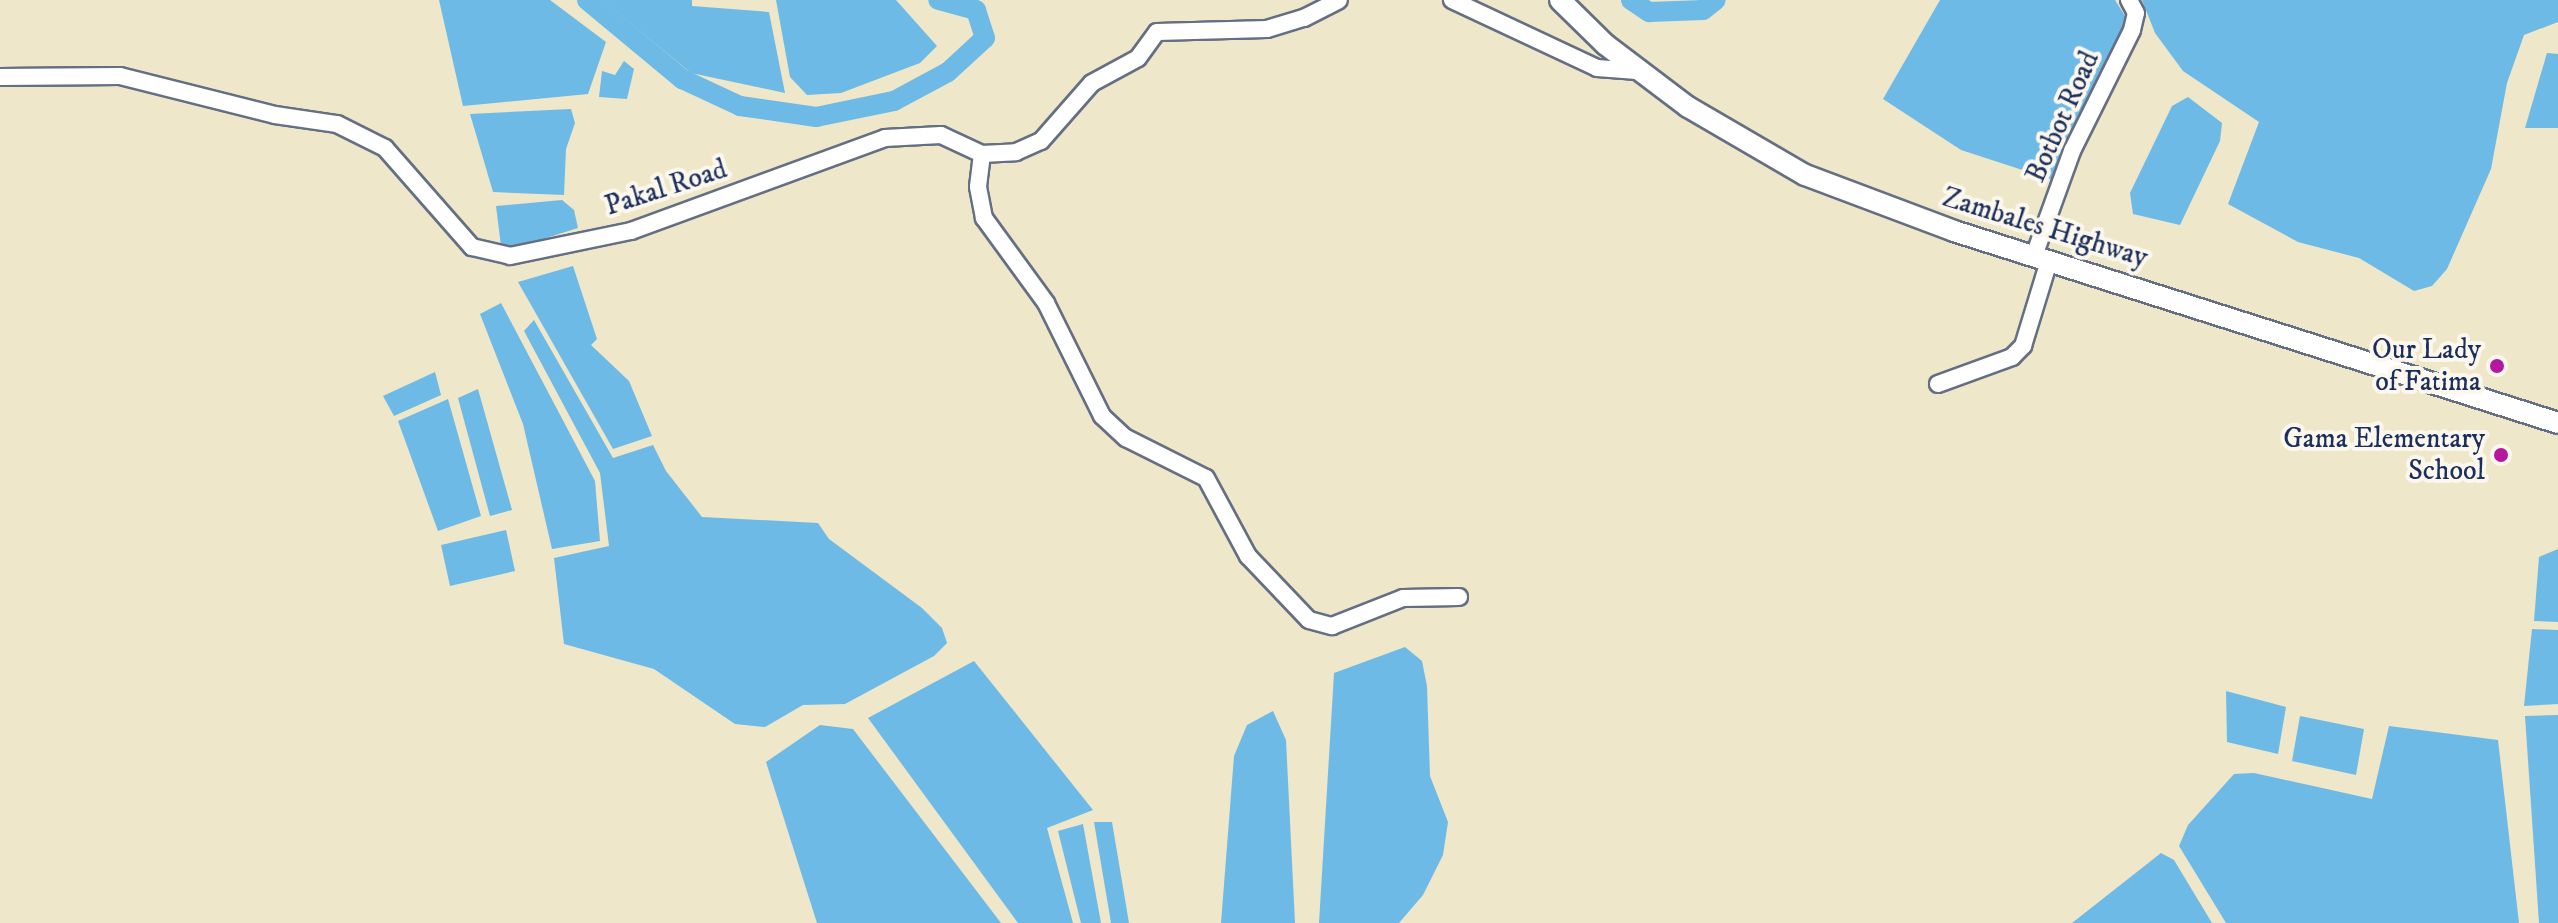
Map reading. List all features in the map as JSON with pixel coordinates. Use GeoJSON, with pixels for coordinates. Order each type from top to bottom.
{"type":"FeatureCollection","features":[{"type":"Feature","properties":{"kind":"main road","name":"Zambales Highway"},"geometry":{"type":"LineString","coordinates":[[1560,0],[1637,71],[1738,139],[1805,175],[2042,259],[2558,423]]}},
{"type":"Feature","properties":{"kind":"street"},"geometry":{"type":"LineString","coordinates":[[1339,0],[1321,12],[1267,29],[1157,32],[1138,58],[1092,83],[1035,145],[1008,154],[982,154],[978,187],[984,218],[1046,303],[1102,416],[1126,438],[1206,478],[1248,556],[1309,620],[1332,626],[1403,598],[1459,597]]}},
{"type":"Feature","properties":{"kind":"street"},"geometry":{"type":"LineString","coordinates":[[1452,0],[1597,68],[1637,71]]}},
{"type":"Feature","properties":{"kind":"street","name":"Botbot Road"},"geometry":{"type":"LineString","coordinates":[[1938,384],[2012,357],[2023,346],[2042,259],[2076,140],[2132,30],[2136,13],[2129,0]]}},
{"type":"Feature","properties":{"kind":"street","name":"Pakal Road"},"geometry":{"type":"LineString","coordinates":[[0,77],[120,76],[275,115],[337,124],[385,148],[472,247],[496,256],[631,231],[885,138],[941,135],[982,154]]}},
{"type":"Feature","properties":{"kind":"water"},"geometry":{"type":"Polygon","coordinates":[[[439,0],[550,0],[606,42],[588,94],[463,106],[439,0]]]}},
{"type":"Feature","properties":{"kind":"water"},"geometry":{"type":"Polygon","coordinates":[[[602,0],[692,0],[692,6],[769,12],[785,93],[691,73],[602,0]]]}},
{"type":"Feature","properties":{"kind":"water"},"geometry":{"type":"Polygon","coordinates":[[[776,0],[896,0],[937,46],[920,63],[841,93],[807,95],[790,77],[776,0]]]}},
{"type":"Feature","properties":{"kind":"water"},"geometry":{"type":"Polygon","coordinates":[[[1940,0],[2115,0],[2130,24],[2053,180],[1961,150],[1883,99],[1940,0]]]}},
{"type":"Feature","properties":{"kind":"water"},"geometry":{"type":"Polygon","coordinates":[[[2142,0],[2558,0],[2558,22],[2524,35],[2507,83],[2491,169],[2447,269],[2432,286],[2414,291],[2359,258],[2298,242],[2228,204],[2259,122],[2183,71],[2155,33],[2142,0]]]}},
{"type":"Feature","properties":{"kind":"water"},"geometry":{"type":"Polygon","coordinates":[[[2547,53],[2558,54],[2558,128],[2525,128],[2547,53]]]}},
{"type":"Feature","properties":{"kind":"water"},"geometry":{"type":"Polygon","coordinates":[[[624,61],[634,69],[627,99],[599,97],[602,71],[615,75],[624,61]]]}},
{"type":"Feature","properties":{"kind":"water"},"geometry":{"type":"Polygon","coordinates":[[[2188,97],[2222,123],[2220,141],[2180,225],[2133,214],[2130,193],[2172,106],[2188,97]]]}},
{"type":"Feature","properties":{"kind":"water"},"geometry":{"type":"Polygon","coordinates":[[[571,109],[575,123],[566,149],[564,195],[493,192],[470,114],[571,109]]]}},
{"type":"Feature","properties":{"kind":"water"},"geometry":{"type":"Polygon","coordinates":[[[562,200],[574,210],[578,228],[527,244],[501,246],[496,206],[562,200]]]}},
{"type":"Feature","properties":{"kind":"water"},"geometry":{"type":"Polygon","coordinates":[[[573,266],[597,339],[591,345],[629,381],[652,436],[613,449],[518,282],[573,266]]]}},
{"type":"Feature","properties":{"kind":"water"},"geometry":{"type":"Polygon","coordinates":[[[501,303],[595,481],[600,541],[552,549],[523,424],[480,314],[501,303]]]}},
{"type":"Feature","properties":{"kind":"water"},"geometry":{"type":"Polygon","coordinates":[[[534,320],[613,458],[653,445],[666,471],[702,517],[818,523],[829,539],[922,608],[942,628],[947,643],[934,656],[845,704],[803,705],[765,727],[735,724],[654,669],[564,644],[554,558],[609,546],[600,473],[524,331],[534,320]]]}},
{"type":"Feature","properties":{"kind":"water"},"geometry":{"type":"Polygon","coordinates":[[[435,372],[441,395],[394,416],[383,396],[435,372]]]}},
{"type":"Feature","properties":{"kind":"water"},"geometry":{"type":"Polygon","coordinates":[[[478,389],[512,510],[490,516],[458,398],[478,389]]]}},
{"type":"Feature","properties":{"kind":"water"},"geometry":{"type":"Polygon","coordinates":[[[448,399],[481,516],[438,531],[398,421],[448,399]]]}},
{"type":"Feature","properties":{"kind":"water"},"geometry":{"type":"Polygon","coordinates":[[[506,530],[515,571],[450,586],[441,545],[506,530]]]}},
{"type":"Feature","properties":{"kind":"water"},"geometry":{"type":"Polygon","coordinates":[[[2558,549],[2558,622],[2534,621],[2539,557],[2558,549]]]}},
{"type":"Feature","properties":{"kind":"water"},"geometry":{"type":"Polygon","coordinates":[[[2532,629],[2558,630],[2558,704],[2524,706],[2532,629]]]}},
{"type":"Feature","properties":{"kind":"water"},"geometry":{"type":"Polygon","coordinates":[[[1405,647],[1422,661],[1427,686],[1430,776],[1448,822],[1443,855],[1423,895],[1399,923],[1319,923],[1334,673],[1405,647]]]}},
{"type":"Feature","properties":{"kind":"water"},"geometry":{"type":"Polygon","coordinates":[[[974,661],[1093,810],[1047,828],[1073,923],[1018,923],[868,718],[974,661]]]}},
{"type":"Feature","properties":{"kind":"water"},"geometry":{"type":"Polygon","coordinates":[[[2226,691],[2286,707],[2278,754],[2227,742],[2226,691]]]}},
{"type":"Feature","properties":{"kind":"water"},"geometry":{"type":"Polygon","coordinates":[[[1273,711],[1286,740],[1295,923],[1221,923],[1234,756],[1247,725],[1273,711]]]}},
{"type":"Feature","properties":{"kind":"water"},"geometry":{"type":"Polygon","coordinates":[[[2558,715],[2558,923],[2539,923],[2525,716],[2558,715]]]}},
{"type":"Feature","properties":{"kind":"water"},"geometry":{"type":"Polygon","coordinates":[[[2300,716],[2364,729],[2356,775],[2292,761],[2300,716]]]}},
{"type":"Feature","properties":{"kind":"water"},"geometry":{"type":"Polygon","coordinates":[[[820,725],[853,729],[1001,923],[817,923],[766,762],[820,725]]]}},
{"type":"Feature","properties":{"kind":"water"},"geometry":{"type":"Polygon","coordinates":[[[2389,726],[2498,740],[2519,923],[2226,923],[2179,846],[2188,825],[2234,774],[2254,773],[2372,799],[2389,726]]]}},
{"type":"Feature","properties":{"kind":"water"},"geometry":{"type":"Polygon","coordinates":[[[1094,822],[1112,822],[1129,923],[1111,923],[1094,822]]]}},
{"type":"Feature","properties":{"kind":"water"},"geometry":{"type":"Polygon","coordinates":[[[1083,824],[1101,923],[1081,923],[1058,831],[1083,824]]]}},
{"type":"Feature","properties":{"kind":"water"},"geometry":{"type":"Polygon","coordinates":[[[2161,853],[2174,860],[2212,923],[2072,923],[2161,853]]]}},
{"type":"Feature","properties":{"kind":"waterway"},"geometry":{"type":"LineString","coordinates":[[587,0],[682,79],[740,106],[816,117],[894,101],[948,72],[985,38],[976,10],[938,0]]}},
{"type":"Feature","properties":{"kind":"waterway"},"geometry":{"type":"LineString","coordinates":[[1631,0],[1649,12],[1703,10],[1716,0]]}},
{"type":"Feature","properties":{"kind":"place","name":"Our Lady of Fatima"},"geometry":{"type":"Point","coordinates":[2497,366]}},
{"type":"Feature","properties":{"kind":"place","name":"Gama Elementary School"},"geometry":{"type":"Point","coordinates":[2501,455]}}]}
